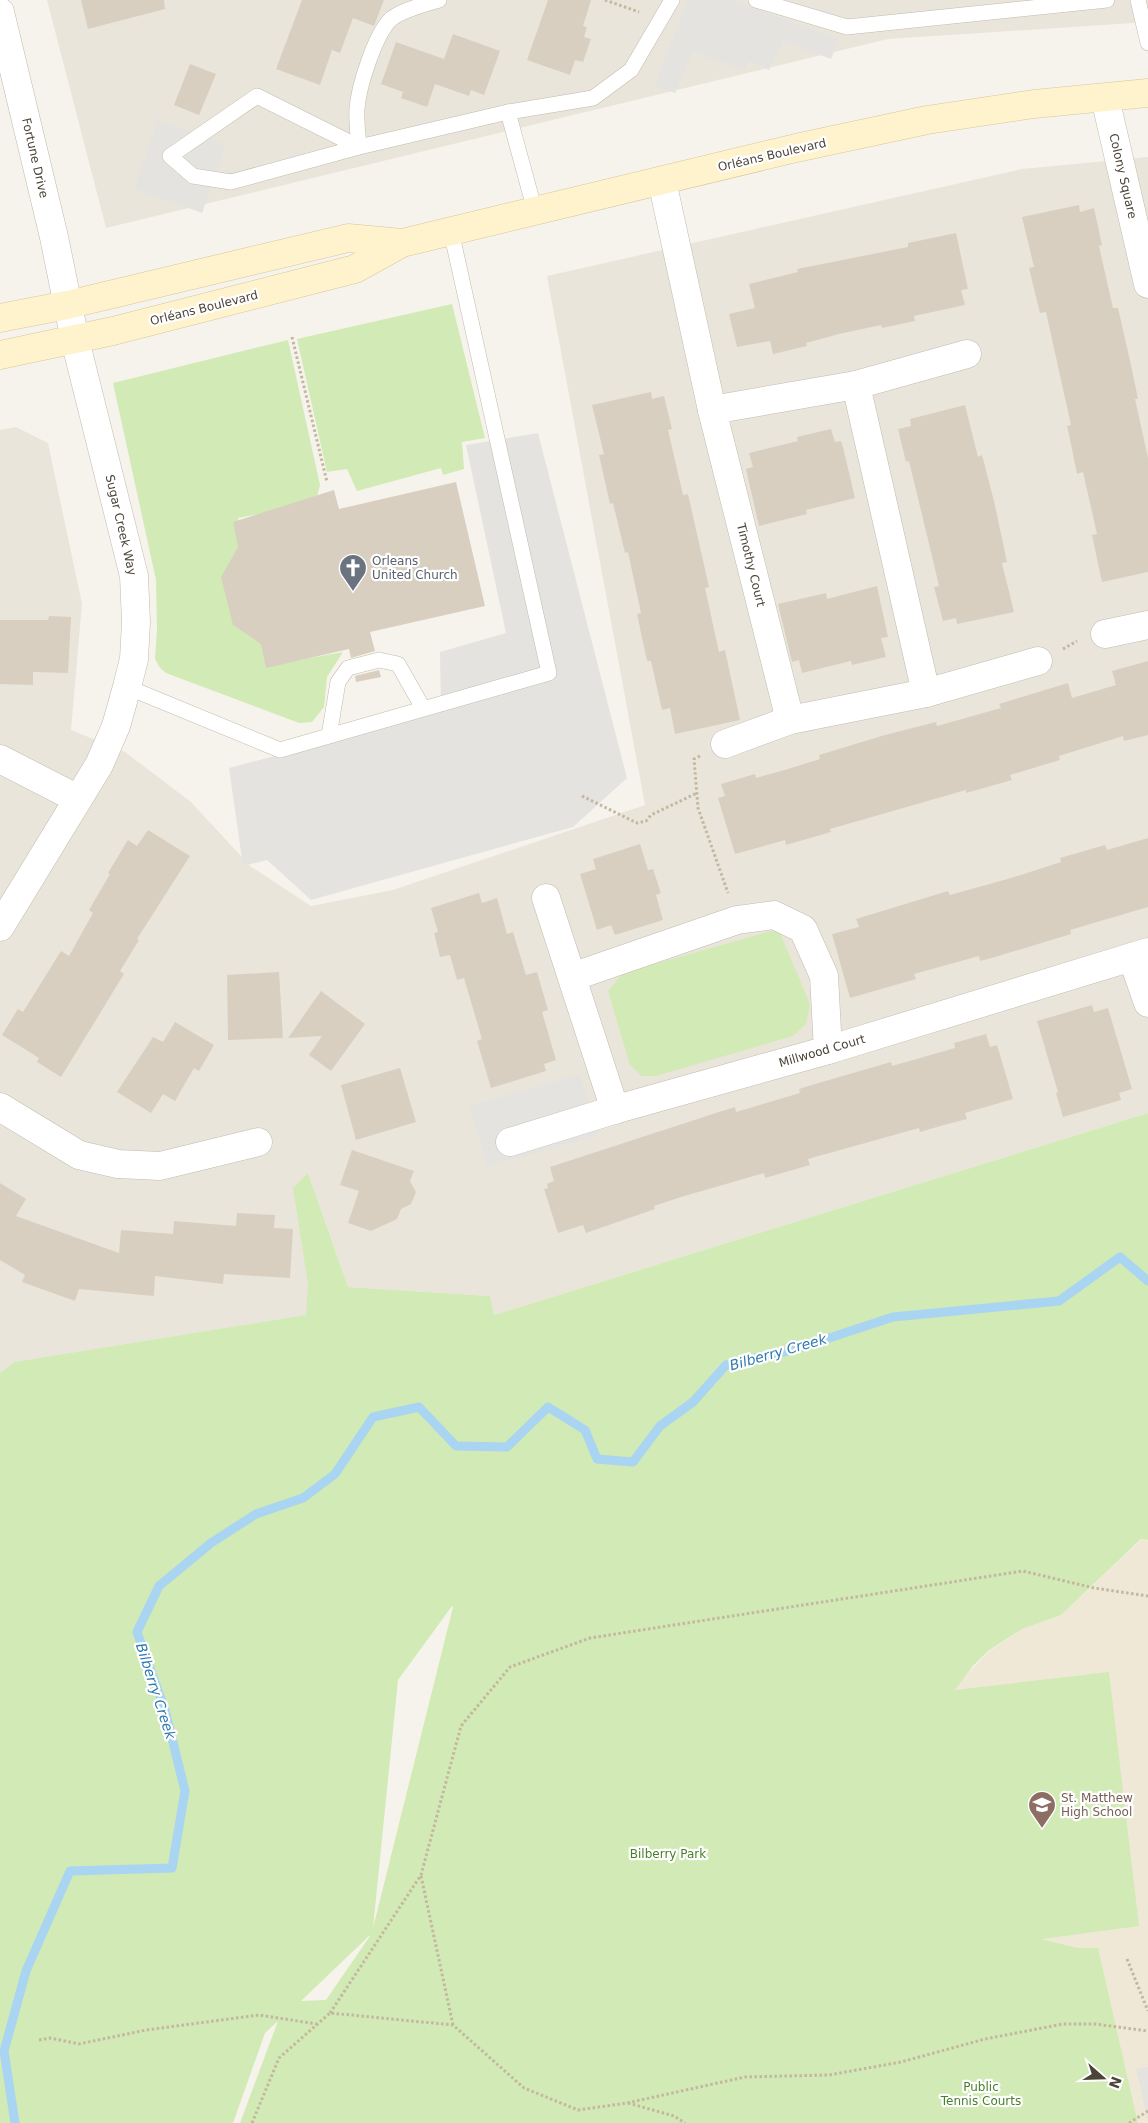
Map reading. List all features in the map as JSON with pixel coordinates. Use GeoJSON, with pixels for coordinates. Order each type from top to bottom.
{"type":"FeatureCollection","features":[{"type":"Feature","properties":{"kind":"main road","name":"Orléans Boulevard"},"geometry":{"type":"LineString","coordinates":[[0,355],[75,340],[355,269],[402,243],[662,182],[796,148],[927,120],[1034,104],[1148,93]]}},
{"type":"Feature","properties":{"kind":"main road","name":"Orléans Boulevard"},"geometry":{"type":"LineString","coordinates":[[0,318],[67,305],[348,238],[402,243]]}},
{"type":"Feature","properties":{"kind":"street","name":"Fortune Drive"},"geometry":{"type":"LineString","coordinates":[[0,12],[7,74],[54,237],[67,305]]}},
{"type":"Feature","properties":{"kind":"street","name":"Colony Square"},"geometry":{"type":"LineString","coordinates":[[1105,98],[1148,284]]}},
{"type":"Feature","properties":{"kind":"street","name":"Timothy Court"},"geometry":{"type":"LineString","coordinates":[[662,182],[712,410],[790,720]]}},
{"type":"Feature","properties":{"kind":"street","name":"Sugar Creek Way"},"geometry":{"type":"LineString","coordinates":[[0,927],[99,765],[113,734],[127,686],[134,650],[136,622],[134,576],[67,305]]}},
{"type":"Feature","properties":{"kind":"street"},"geometry":{"type":"LineString","coordinates":[[712,410],[856,385],[967,354]]}},
{"type":"Feature","properties":{"kind":"street"},"geometry":{"type":"LineString","coordinates":[[856,385],[926,693]]}},
{"type":"Feature","properties":{"kind":"street"},"geometry":{"type":"LineString","coordinates":[[1105,634],[1148,625]]}},
{"type":"Feature","properties":{"kind":"street"},"geometry":{"type":"LineString","coordinates":[[725,744],[790,720],[926,693],[1038,661]]}},
{"type":"Feature","properties":{"kind":"street"},"geometry":{"type":"LineString","coordinates":[[0,759],[78,799]]}},
{"type":"Feature","properties":{"kind":"street"},"geometry":{"type":"LineString","coordinates":[[546,898],[615,1110]]}},
{"type":"Feature","properties":{"kind":"street"},"geometry":{"type":"LineString","coordinates":[[572,977],[737,920],[774,915],[803,928],[824,976],[828,1050]]}},
{"type":"Feature","properties":{"kind":"street","name":"Millwood Court"},"geometry":{"type":"LineString","coordinates":[[510,1142],[615,1110],[828,1050],[1140,954],[1148,1003]]}},
{"type":"Feature","properties":{"kind":"street"},"geometry":{"type":"LineString","coordinates":[[0,1107],[78,1155],[118,1164],[160,1166],[258,1142]]}},
{"type":"Feature","properties":{"kind":"lane"},"geometry":{"type":"LineString","coordinates":[[359,147],[357,108],[367,67],[378,39],[390,20],[417,7],[439,0]]}},
{"type":"Feature","properties":{"kind":"lane"},"geometry":{"type":"LineString","coordinates":[[359,147],[257,96],[170,156],[193,176],[232,182],[359,147],[508,112],[593,98],[631,70],[672,0]]}},
{"type":"Feature","properties":{"kind":"lane"},"geometry":{"type":"LineString","coordinates":[[756,0],[848,27],[1107,0]]}},
{"type":"Feature","properties":{"kind":"lane"},"geometry":{"type":"LineString","coordinates":[[1138,0],[1148,43]]}},
{"type":"Feature","properties":{"kind":"lane"},"geometry":{"type":"LineString","coordinates":[[508,112],[535,211]]}},
{"type":"Feature","properties":{"kind":"lane"},"geometry":{"type":"LineString","coordinates":[[127,686],[280,750],[549,672],[451,231]]}},
{"type":"Feature","properties":{"kind":"lane"},"geometry":{"type":"LineString","coordinates":[[329,736],[338,682],[348,668],[379,660],[398,664],[423,708]]}},
{"type":"Feature","properties":{"kind":"path"},"geometry":{"type":"LineString","coordinates":[[605,0],[661,19]]}},
{"type":"Feature","properties":{"kind":"path"},"geometry":{"type":"LineString","coordinates":[[292,337],[327,482]]}},
{"type":"Feature","properties":{"kind":"path"},"geometry":{"type":"LineString","coordinates":[[1038,661],[1078,641],[1105,634]]}},
{"type":"Feature","properties":{"kind":"path"},"geometry":{"type":"LineString","coordinates":[[725,744],[694,759],[698,808],[737,920]]}},
{"type":"Feature","properties":{"kind":"path"},"geometry":{"type":"LineString","coordinates":[[582,796],[637,823],[646,821],[651,815],[697,793]]}},
{"type":"Feature","properties":{"kind":"path"},"geometry":{"type":"LineString","coordinates":[[252,2123],[279,2058],[330,2013],[421,1875],[461,1726],[510,1667],[590,1638],[1023,1571],[1094,1588],[1148,1596]]}},
{"type":"Feature","properties":{"kind":"path"},"geometry":{"type":"LineString","coordinates":[[421,1875],[453,2025]]}},
{"type":"Feature","properties":{"kind":"path"},"geometry":{"type":"LineString","coordinates":[[1127,1960],[1148,2011]]}},
{"type":"Feature","properties":{"kind":"path"},"geometry":{"type":"LineString","coordinates":[[330,2013],[453,2025],[524,2088],[578,2110],[627,2103],[745,2077],[829,2075],[901,2062],[985,2039],[1063,2024],[1095,2024],[1148,2031]]}},
{"type":"Feature","properties":{"kind":"path"},"geometry":{"type":"LineString","coordinates":[[39,2040],[50,2038],[79,2044],[146,2030],[259,2015],[317,2024]]}},
{"type":"Feature","properties":{"kind":"path"},"geometry":{"type":"LineString","coordinates":[[627,2103],[674,2116],[685,2123]]}},
{"type":"Feature","properties":{"kind":"path"},"geometry":{"type":"LineString","coordinates":[[1129,2123],[1148,2111]]}},
{"type":"Feature","properties":{"kind":"shaded area"},"geometry":{"type":"Polygon","coordinates":[[[47,0],[1148,0],[1148,22],[888,39],[106,228],[47,0]]]}},
{"type":"Feature","properties":{"kind":"shaded area"},"geometry":{"type":"Polygon","coordinates":[[[688,0],[732,0],[839,39],[831,59],[783,41],[769,70],[749,61],[744,70],[693,52],[675,93],[654,86],[688,0]]]}},
{"type":"Feature","properties":{"kind":"shaded area"},"geometry":{"type":"Polygon","coordinates":[[[158,120],[226,144],[202,213],[134,189],[158,120]]]}},
{"type":"Feature","properties":{"kind":"shaded area"},"geometry":{"type":"Polygon","coordinates":[[[1148,157],[1148,1113],[494,1315],[489,1296],[348,1287],[308,1173],[307,1315],[14,1362],[0,1373],[0,430],[16,427],[48,443],[82,604],[71,730],[125,752],[191,802],[250,866],[311,906],[393,890],[645,805],[547,276],[1022,169],[1148,157]]]}},
{"type":"Feature","properties":{"kind":"shaded area"},"geometry":{"type":"Polygon","coordinates":[[[538,433],[627,778],[573,827],[311,900],[267,860],[243,866],[229,768],[441,712],[440,652],[506,633],[466,445],[538,433]]]}},
{"type":"Feature","properties":{"kind":"shaded area"},"geometry":{"type":"Polygon","coordinates":[[[580,1074],[598,1135],[487,1167],[470,1106],[580,1074]]]}},
{"type":"Feature","properties":{"kind":"shaded area","name":"St. Matthew High School"},"geometry":{"type":"Polygon","coordinates":[[[1142,1539],[1148,1541],[1148,2123],[1138,2123],[1098,1949],[1078,1948],[1038,1938],[950,1699],[960,1682],[988,1652],[1022,1629],[1061,1615],[1142,1539]]]}},
{"type":"Feature","properties":{"kind":"shaded area"},"geometry":{"type":"Polygon","coordinates":[[[1148,2067],[1148,2121],[1136,2069],[1148,2067]]]}},
{"type":"Feature","properties":{"kind":"green space"},"geometry":{"type":"Polygon","coordinates":[[[452,304],[485,438],[462,442],[464,469],[443,475],[441,468],[357,491],[347,469],[327,472],[297,339],[452,304]]]}},
{"type":"Feature","properties":{"kind":"green space"},"geometry":{"type":"Polygon","coordinates":[[[288,340],[320,485],[317,497],[318,502],[238,518],[272,665],[343,652],[327,677],[324,707],[312,722],[299,723],[166,673],[160,668],[155,659],[157,629],[156,580],[113,383],[288,340]]]}},
{"type":"Feature","properties":{"kind":"green space"},"geometry":{"type":"Polygon","coordinates":[[[771,931],[780,933],[810,1004],[806,1024],[793,1036],[656,1076],[641,1076],[630,1065],[608,991],[623,973],[771,931]]]}},
{"type":"Feature","properties":{"kind":"green space"},"geometry":{"type":"Polygon","coordinates":[[[1148,1113],[1148,1540],[1141,1539],[1061,1615],[1022,1629],[988,1651],[973,1666],[955,1690],[1109,1672],[1139,1926],[1042,1939],[1078,1948],[1098,1948],[1138,2123],[240,2123],[278,2021],[265,2033],[233,2123],[0,2123],[0,1373],[14,1362],[306,1315],[308,1284],[293,1188],[308,1173],[348,1287],[490,1296],[494,1315],[1148,1113]],[[453,1607],[398,1680],[373,1928],[453,1607]],[[369,1936],[301,2001],[326,2000],[369,1936]]]}},
{"type":"Feature","properties":{"kind":"building"},"geometry":{"type":"Polygon","coordinates":[[[81,0],[164,0],[165,9],[88,29],[81,0]]]}},
{"type":"Feature","properties":{"kind":"building"},"geometry":{"type":"Polygon","coordinates":[[[302,0],[384,0],[374,26],[353,18],[340,53],[332,50],[320,85],[276,69],[302,0]]]}},
{"type":"Feature","properties":{"kind":"building"},"geometry":{"type":"Polygon","coordinates":[[[548,0],[591,0],[583,26],[587,27],[584,37],[591,39],[583,62],[575,60],[570,75],[527,60],[548,0]]]}},
{"type":"Feature","properties":{"kind":"building"},"geometry":{"type":"Polygon","coordinates":[[[453,34],[500,51],[484,95],[471,90],[469,96],[435,84],[427,107],[401,98],[403,92],[381,84],[396,42],[444,59],[453,34]]]}},
{"type":"Feature","properties":{"kind":"building"},"geometry":{"type":"Polygon","coordinates":[[[190,64],[216,74],[199,115],[174,105],[190,64]]]}},
{"type":"Feature","properties":{"kind":"building"},"geometry":{"type":"Polygon","coordinates":[[[1079,205],[1080,212],[1094,208],[1102,245],[1099,246],[1113,308],[1118,308],[1138,399],[1135,399],[1148,458],[1148,572],[1102,582],[1092,535],[1097,534],[1083,472],[1077,474],[1067,426],[1071,425],[1046,312],[1040,313],[1029,268],[1034,267],[1022,217],[1079,205]]]}},
{"type":"Feature","properties":{"kind":"building"},"geometry":{"type":"Polygon","coordinates":[[[956,233],[968,289],[961,290],[965,305],[914,316],[915,321],[882,328],[881,325],[839,334],[806,343],[807,346],[773,354],[770,341],[737,347],[729,314],[755,308],[749,284],[798,272],[797,269],[908,247],[908,243],[956,233]]]}},
{"type":"Feature","properties":{"kind":"building"},"geometry":{"type":"Polygon","coordinates":[[[651,392],[652,399],[664,396],[672,429],[668,430],[683,495],[688,494],[709,587],[705,588],[719,652],[725,650],[740,720],[675,734],[670,708],[662,710],[651,661],[647,661],[637,614],[641,613],[628,552],[625,553],[613,503],[610,504],[599,455],[604,454],[592,405],[651,392]]]}},
{"type":"Feature","properties":{"kind":"building"},"geometry":{"type":"Polygon","coordinates":[[[965,405],[978,457],[982,455],[994,501],[1007,562],[1002,563],[1014,612],[957,624],[956,618],[943,621],[934,587],[939,586],[909,461],[906,462],[898,429],[911,426],[910,419],[965,405]]]}},
{"type":"Feature","properties":{"kind":"building"},"geometry":{"type":"Polygon","coordinates":[[[831,429],[835,442],[841,441],[855,498],[806,510],[807,514],[759,526],[746,469],[753,467],[749,453],[798,441],[797,437],[831,429]]]}},
{"type":"Feature","properties":{"kind":"building","name":"Orleans United Church"},"geometry":{"type":"Polygon","coordinates":[[[456,482],[485,606],[370,632],[375,651],[351,658],[349,649],[266,668],[261,644],[233,625],[221,577],[238,547],[233,522],[334,490],[339,509],[456,482]]]}},
{"type":"Feature","properties":{"kind":"building"},"geometry":{"type":"Polygon","coordinates":[[[877,586],[888,637],[881,638],[886,657],[852,665],[851,661],[802,673],[799,660],[792,662],[778,604],[826,593],[827,599],[877,586]]]}},
{"type":"Feature","properties":{"kind":"building"},"geometry":{"type":"Polygon","coordinates":[[[49,616],[71,617],[68,673],[33,672],[33,685],[0,684],[0,620],[48,620],[49,616]]]}},
{"type":"Feature","properties":{"kind":"building"},"geometry":{"type":"Polygon","coordinates":[[[1148,661],[1148,735],[1124,741],[1123,736],[1059,756],[1060,760],[1010,775],[1012,780],[966,793],[966,790],[830,829],[831,832],[786,845],[785,840],[735,854],[718,798],[725,796],[721,784],[755,774],[756,778],[788,769],[820,759],[819,755],[885,735],[936,722],[937,726],[1001,708],[999,704],[1068,683],[1072,698],[1116,685],[1112,671],[1148,661]]]}},
{"type":"Feature","properties":{"kind":"building"},"geometry":{"type":"Polygon","coordinates":[[[379,670],[381,677],[356,682],[355,676],[379,670]]]}},
{"type":"Feature","properties":{"kind":"building"},"geometry":{"type":"Polygon","coordinates":[[[148,830],[190,856],[137,939],[139,940],[120,971],[124,974],[61,1077],[37,1062],[39,1058],[2,1035],[18,1009],[23,1012],[61,951],[69,956],[93,913],[89,910],[128,840],[137,846],[148,830]]]}},
{"type":"Feature","properties":{"kind":"building"},"geometry":{"type":"Polygon","coordinates":[[[1148,838],[1148,907],[1070,930],[1071,934],[995,957],[980,961],[979,956],[914,974],[916,979],[850,998],[832,934],[859,927],[856,919],[948,891],[950,895],[1011,878],[1061,862],[1060,858],[1105,845],[1107,850],[1148,838]]]}},
{"type":"Feature","properties":{"kind":"building"},"geometry":{"type":"Polygon","coordinates":[[[640,844],[648,870],[653,869],[661,893],[656,895],[663,920],[615,935],[611,925],[597,930],[580,874],[596,869],[593,859],[640,844]]]}},
{"type":"Feature","properties":{"kind":"building"},"geometry":{"type":"Polygon","coordinates":[[[479,893],[482,903],[497,898],[507,934],[513,932],[526,975],[537,972],[548,1010],[542,1012],[556,1060],[544,1064],[546,1071],[491,1088],[477,1041],[482,1039],[464,978],[457,980],[450,955],[440,957],[434,933],[438,932],[431,908],[479,893]]]}},
{"type":"Feature","properties":{"kind":"building"},"geometry":{"type":"Polygon","coordinates":[[[279,972],[283,1038],[228,1040],[227,975],[279,972]]]}},
{"type":"Feature","properties":{"kind":"building"},"geometry":{"type":"Polygon","coordinates":[[[321,991],[365,1024],[331,1071],[309,1055],[322,1036],[288,1038],[321,991]]]}},
{"type":"Feature","properties":{"kind":"building"},"geometry":{"type":"Polygon","coordinates":[[[1092,1005],[1094,1012],[1108,1008],[1132,1089],[1119,1093],[1121,1100],[1063,1117],[1056,1093],[1058,1092],[1037,1021],[1092,1005]]]}},
{"type":"Feature","properties":{"kind":"building"},"geometry":{"type":"Polygon","coordinates":[[[175,1022],[214,1045],[199,1071],[194,1068],[175,1101],[163,1094],[151,1113],[117,1092],[153,1037],[163,1042],[175,1022]]]}},
{"type":"Feature","properties":{"kind":"building"},"geometry":{"type":"Polygon","coordinates":[[[986,1034],[990,1047],[997,1045],[1013,1099],[965,1113],[967,1119],[920,1132],[919,1128],[808,1159],[810,1165],[765,1178],[764,1173],[681,1197],[654,1206],[655,1209],[586,1233],[583,1225],[558,1233],[544,1189],[548,1188],[547,1184],[554,1181],[550,1167],[735,1107],[736,1112],[800,1093],[799,1089],[815,1084],[891,1062],[892,1066],[955,1048],[954,1043],[986,1034]]]}},
{"type":"Feature","properties":{"kind":"building"},"geometry":{"type":"Polygon","coordinates":[[[400,1068],[416,1122],[356,1140],[341,1085],[400,1068]]]}},
{"type":"Feature","properties":{"kind":"building"},"geometry":{"type":"Polygon","coordinates":[[[352,1150],[414,1171],[410,1181],[416,1192],[411,1204],[401,1209],[397,1219],[371,1231],[348,1223],[359,1191],[340,1185],[352,1150]]]}},
{"type":"Feature","properties":{"kind":"building"},"geometry":{"type":"Polygon","coordinates":[[[0,1183],[26,1199],[16,1216],[119,1253],[121,1230],[173,1234],[174,1221],[236,1226],[237,1213],[275,1215],[274,1228],[293,1229],[290,1278],[224,1274],[223,1284],[155,1276],[154,1296],[79,1289],[75,1301],[22,1282],[25,1275],[0,1260],[0,1183]]]}},
{"type":"Feature","properties":{"kind":"waterway","name":"Bilberry Creek"},"geometry":{"type":"LineString","coordinates":[[15,2123],[4,2051],[26,1971],[70,1871],[172,1868],[185,1791],[165,1710],[137,1632],[159,1586],[211,1543],[256,1514],[303,1498],[335,1474],[373,1417],[419,1407],[456,1446],[507,1447],[548,1407],[585,1430],[597,1459],[633,1462],[660,1426],[693,1402],[726,1365],[796,1349],[893,1317],[1059,1301],[1120,1257],[1148,1281]]}},
{"type":"Feature","properties":{"kind":"place","name":"Orleans United Church"},"geometry":{"type":"Point","coordinates":[353,592]}},
{"type":"Feature","properties":{"kind":"place","name":"St. Matthew High School"},"geometry":{"type":"Point","coordinates":[1042,1829]}},
{"type":"Feature","properties":{"kind":"park label","name":"Bilberry Park"},"geometry":{"type":"Point","coordinates":[668,1854]}},
{"type":"Feature","properties":{"kind":"park label","name":"Public Tennis Courts"},"geometry":{"type":"Point","coordinates":[981,2094]}}]}
